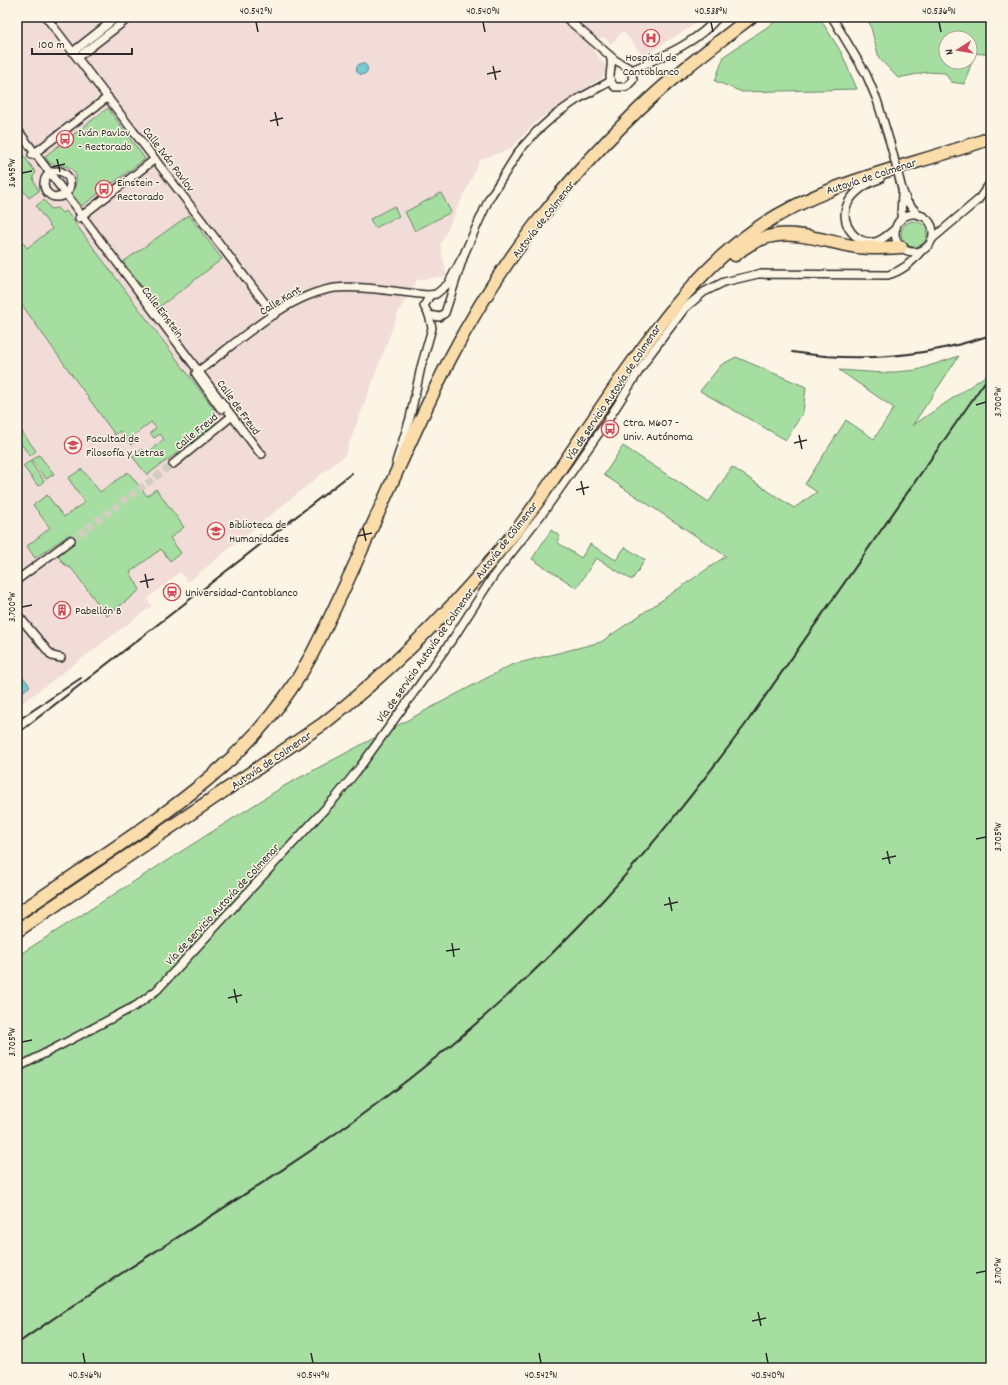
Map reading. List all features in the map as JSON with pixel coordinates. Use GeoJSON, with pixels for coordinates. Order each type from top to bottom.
{"type":"FeatureCollection","features":[{"type":"Feature","properties":{"kind":"highway","name":"Autovía de Colmenar"},"geometry":{"type":"LineString","coordinates":[[17,914],[146,827],[198,789],[236,756],[274,713],[304,670],[389,487],[452,357],[496,282],[539,221],[584,166],[638,110],[693,62],[751,17]]}},
{"type":"Feature","properties":{"kind":"highway","name":"Autovía de Colmenar"},"geometry":{"type":"LineString","coordinates":[[17,932],[323,724],[358,697],[420,640],[468,589],[522,523],[634,360],[684,295],[717,260],[756,229],[797,204],[851,180],[991,138]]}},
{"type":"Feature","properties":{"kind":"highway"},"geometry":{"type":"LineString","coordinates":[[684,295],[703,283],[740,251],[756,242],[780,236],[794,234],[851,246],[875,249],[901,247]]}},
{"type":"Feature","properties":{"kind":"highway"},"geometry":{"type":"LineString","coordinates":[[17,908],[39,900]]}},
{"type":"Feature","properties":{"kind":"street","name":"Calle Iván Pavlov"},"geometry":{"type":"LineString","coordinates":[[46,17],[74,51],[274,315]]}},
{"type":"Feature","properties":{"kind":"street"},"geometry":{"type":"LineString","coordinates":[[74,51],[117,17]]}},
{"type":"Feature","properties":{"kind":"street"},"geometry":{"type":"LineString","coordinates":[[78,57],[130,17]]}},
{"type":"Feature","properties":{"kind":"street"},"geometry":{"type":"LineString","coordinates":[[565,17],[610,56],[632,70],[633,80],[626,87],[615,87],[611,81],[609,76],[612,68],[610,56]]}},
{"type":"Feature","properties":{"kind":"street"},"geometry":{"type":"LineString","coordinates":[[632,70],[677,48],[697,36],[718,17]]}},
{"type":"Feature","properties":{"kind":"street"},"geometry":{"type":"LineString","coordinates":[[832,17],[866,74],[877,100],[892,146],[902,189],[907,202],[919,215]]}},
{"type":"Feature","properties":{"kind":"street"},"geometry":{"type":"LineString","coordinates":[[612,68],[618,64],[624,64]]}},
{"type":"Feature","properties":{"kind":"street"},"geometry":{"type":"LineString","coordinates":[[424,306],[432,295],[448,284],[463,256],[489,199],[523,146],[555,115],[578,99],[611,81]]}},
{"type":"Feature","properties":{"kind":"street"},"geometry":{"type":"LineString","coordinates":[[34,154],[108,97]]}},
{"type":"Feature","properties":{"kind":"street","name":"Calle Einstein"},"geometry":{"type":"LineString","coordinates":[[17,128],[80,217],[230,418]]}},
{"type":"Feature","properties":{"kind":"street","name":"Calle Einstein"},"geometry":{"type":"LineString","coordinates":[[17,135],[34,154]]}},
{"type":"Feature","properties":{"kind":"street"},"geometry":{"type":"LineString","coordinates":[[925,158],[904,171],[873,181],[866,185],[853,196],[846,206],[845,220],[848,228],[861,240],[867,242],[879,240],[896,228],[901,220],[907,215],[919,215],[925,217],[930,223],[932,229],[932,239]]}},
{"type":"Feature","properties":{"kind":"street"},"geometry":{"type":"LineString","coordinates":[[80,217],[155,159]]}},
{"type":"Feature","properties":{"kind":"street"},"geometry":{"type":"LineString","coordinates":[[49,174],[61,172],[68,176],[70,187],[64,195]]}},
{"type":"Feature","properties":{"kind":"street","name":"Calle Einstein"},"geometry":{"type":"LineString","coordinates":[[49,174],[44,183],[46,190],[55,197],[64,195]]}},
{"type":"Feature","properties":{"kind":"street"},"geometry":{"type":"LineString","coordinates":[[896,228],[897,242],[901,247],[910,252],[921,251],[932,239],[978,200],[991,182]]}},
{"type":"Feature","properties":{"kind":"street"},"geometry":{"type":"LineString","coordinates":[[901,220],[902,189]]}},
{"type":"Feature","properties":{"kind":"street","name":"Vía de servicio Autovía de Colmenar"},"geometry":{"type":"LineString","coordinates":[[17,1068],[137,1006],[157,990],[347,784],[454,637],[494,575],[575,467],[604,426],[648,357],[685,308],[704,292],[724,282],[740,277],[758,274],[888,275],[906,267],[921,251]]}},
{"type":"Feature","properties":{"kind":"street"},"geometry":{"type":"LineString","coordinates":[[429,315],[436,317],[442,315],[447,310],[447,302],[463,256]]}},
{"type":"Feature","properties":{"kind":"street","name":"Calle Kant"},"geometry":{"type":"LineString","coordinates":[[197,372],[274,315],[301,298],[318,292],[337,288],[432,295]]}},
{"type":"Feature","properties":{"kind":"street"},"geometry":{"type":"LineString","coordinates":[[389,487],[410,418],[421,366],[432,328],[429,315],[424,306],[410,294]]}},
{"type":"Feature","properties":{"kind":"street"},"geometry":{"type":"LineString","coordinates":[[432,295],[442,296],[447,302]]}},
{"type":"Feature","properties":{"kind":"street","name":"Calle de Freud"},"geometry":{"type":"LineString","coordinates":[[230,418],[262,454]]}},
{"type":"Feature","properties":{"kind":"street","name":"Calle Freud"},"geometry":{"type":"LineString","coordinates":[[173,464],[230,418]]}},
{"type":"Feature","properties":{"kind":"street"},"geometry":{"type":"LineString","coordinates":[[17,580],[71,540]]}},
{"type":"Feature","properties":{"kind":"street"},"geometry":{"type":"LineString","coordinates":[[17,614],[52,656],[61,658]]}},
{"type":"Feature","properties":{"kind":"shaded area"},"geometry":{"type":"Polygon","coordinates":[[[17,17],[560,17],[584,37],[607,68],[603,77],[539,119],[510,149],[480,160],[440,245],[447,276],[417,280],[399,311],[345,455],[188,582],[180,572],[147,599],[152,606],[17,707],[17,17]]]}},
{"type":"Feature","properties":{"kind":"shaded area","name":"Hospital de Cantoblanco"},"geometry":{"type":"Polygon","coordinates":[[[568,17],[708,17],[664,43],[645,58],[623,31],[611,44],[603,37],[600,39],[568,17]]]}},
{"type":"Feature","properties":{"kind":"green space"},"geometry":{"type":"Polygon","coordinates":[[[782,17],[819,17],[841,52],[857,89],[742,92],[715,81],[724,56],[782,17]]]}},
{"type":"Feature","properties":{"kind":"green space"},"geometry":{"type":"Polygon","coordinates":[[[868,17],[991,17],[991,55],[978,53],[978,30],[938,30],[938,70],[969,70],[964,84],[951,82],[945,73],[927,72],[898,78],[879,58],[868,17]]]}},
{"type":"Feature","properties":{"kind":"green space"},"geometry":{"type":"Polygon","coordinates":[[[108,108],[145,159],[82,206],[72,194],[75,186],[76,175],[70,168],[50,164],[45,156],[108,108]]]}},
{"type":"Feature","properties":{"kind":"green space"},"geometry":{"type":"Polygon","coordinates":[[[17,146],[36,173],[33,176],[34,182],[39,191],[29,198],[17,182],[17,146]]]}},
{"type":"Feature","properties":{"kind":"green space"},"geometry":{"type":"Polygon","coordinates":[[[441,193],[451,212],[415,231],[405,212],[441,193]]]}},
{"type":"Feature","properties":{"kind":"green space"},"geometry":{"type":"Polygon","coordinates":[[[44,200],[51,209],[57,208],[62,213],[66,211],[214,409],[215,425],[147,475],[132,456],[142,449],[146,454],[164,439],[160,434],[154,438],[150,433],[156,428],[151,422],[133,436],[136,441],[131,445],[120,431],[115,435],[17,298],[17,235],[27,248],[52,229],[36,206],[44,200]]]}},
{"type":"Feature","properties":{"kind":"green space"},"geometry":{"type":"Polygon","coordinates":[[[394,206],[399,216],[375,228],[370,219],[394,206]]]}},
{"type":"Feature","properties":{"kind":"green space"},"geometry":{"type":"Polygon","coordinates":[[[189,215],[222,259],[158,308],[123,262],[189,215]]]}},
{"type":"Feature","properties":{"kind":"green space"},"geometry":{"type":"Polygon","coordinates":[[[914,221],[923,225],[927,234],[923,243],[914,247],[905,243],[901,234],[905,225],[914,221]]]}},
{"type":"Feature","properties":{"kind":"green space"},"geometry":{"type":"Polygon","coordinates":[[[959,356],[912,426],[991,372],[991,1368],[17,1368],[17,956],[284,786],[511,665],[601,642],[726,556],[604,475],[623,446],[709,502],[732,467],[794,508],[817,492],[805,484],[846,420],[874,439],[894,408],[839,370],[884,373],[917,370],[959,356]]]}},
{"type":"Feature","properties":{"kind":"green space"},"geometry":{"type":"Polygon","coordinates":[[[736,357],[806,387],[803,412],[786,440],[700,391],[721,365],[736,357]]]}},
{"type":"Feature","properties":{"kind":"green space"},"geometry":{"type":"Polygon","coordinates":[[[20,429],[36,451],[30,456],[17,438],[17,432],[20,429]]]}},
{"type":"Feature","properties":{"kind":"green space"},"geometry":{"type":"Polygon","coordinates":[[[39,455],[54,474],[46,479],[32,460],[39,455]]]}},
{"type":"Feature","properties":{"kind":"green space"},"geometry":{"type":"Polygon","coordinates":[[[30,461],[44,481],[38,486],[23,466],[30,461]]]}},
{"type":"Feature","properties":{"kind":"green space"},"geometry":{"type":"Polygon","coordinates":[[[82,469],[100,492],[128,472],[147,496],[156,489],[184,527],[170,538],[181,553],[170,561],[161,549],[130,572],[140,590],[107,616],[72,569],[64,564],[58,556],[74,542],[70,534],[35,558],[27,546],[50,528],[33,505],[47,495],[64,517],[85,502],[68,478],[82,469]]]}},
{"type":"Feature","properties":{"kind":"green space"},"geometry":{"type":"Polygon","coordinates":[[[551,530],[560,536],[557,542],[581,558],[590,544],[616,560],[625,547],[645,560],[632,580],[596,558],[577,588],[532,559],[551,530]]]}},
{"type":"Feature","properties":{"kind":"water"},"geometry":{"type":"Polygon","coordinates":[[[362,63],[366,65],[368,69],[366,73],[362,75],[358,73],[356,69],[358,65],[362,63]]]}},
{"type":"Feature","properties":{"kind":"water"},"geometry":{"type":"Polygon","coordinates":[[[17,669],[30,686],[17,696],[17,669]]]}},
{"type":"Feature","properties":{"kind":"tunnel"},"geometry":{"type":"LineString","coordinates":[[71,540],[173,464]]}},
{"type":"Feature","properties":{"kind":"railway"},"geometry":{"type":"LineString","coordinates":[[792,352],[843,357],[893,356],[942,348],[991,335]]}},
{"type":"Feature","properties":{"kind":"railway"},"geometry":{"type":"LineString","coordinates":[[17,1344],[107,1283],[290,1165],[379,1102],[439,1055],[497,1005],[552,953],[605,898],[642,856],[745,725],[991,373]]}},
{"type":"Feature","properties":{"kind":"railway"},"geometry":{"type":"LineString","coordinates":[[17,734],[352,473]]}},
{"type":"Feature","properties":{"kind":"railway"},"geometry":{"type":"LineString","coordinates":[[17,721],[81,678]]}},
{"type":"Feature","properties":{"kind":"place","name":"Hospital de Cantoblanco"},"geometry":{"type":"Point","coordinates":[651,38]}},
{"type":"Feature","properties":{"kind":"place","name":"Iván Pavlov - Rectorado"},"geometry":{"type":"Point","coordinates":[65,139]}},
{"type":"Feature","properties":{"kind":"place","name":"Einstein - Rectorado"},"geometry":{"type":"Point","coordinates":[104,189]}},
{"type":"Feature","properties":{"kind":"place","name":"Ctra. M607 - Univ. Autónoma"},"geometry":{"type":"Point","coordinates":[610,429]}},
{"type":"Feature","properties":{"kind":"place","name":"Facultad de Filosofía y Letras"},"geometry":{"type":"Point","coordinates":[73,445]}},
{"type":"Feature","properties":{"kind":"place","name":"Biblioteca de Humanidades"},"geometry":{"type":"Point","coordinates":[216,531]}},
{"type":"Feature","properties":{"kind":"place","name":"Universidad-Cantoblanco"},"geometry":{"type":"Point","coordinates":[172,592]}},
{"type":"Feature","properties":{"kind":"place","name":"Pabellón B"},"geometry":{"type":"Point","coordinates":[62,610]}}]}
